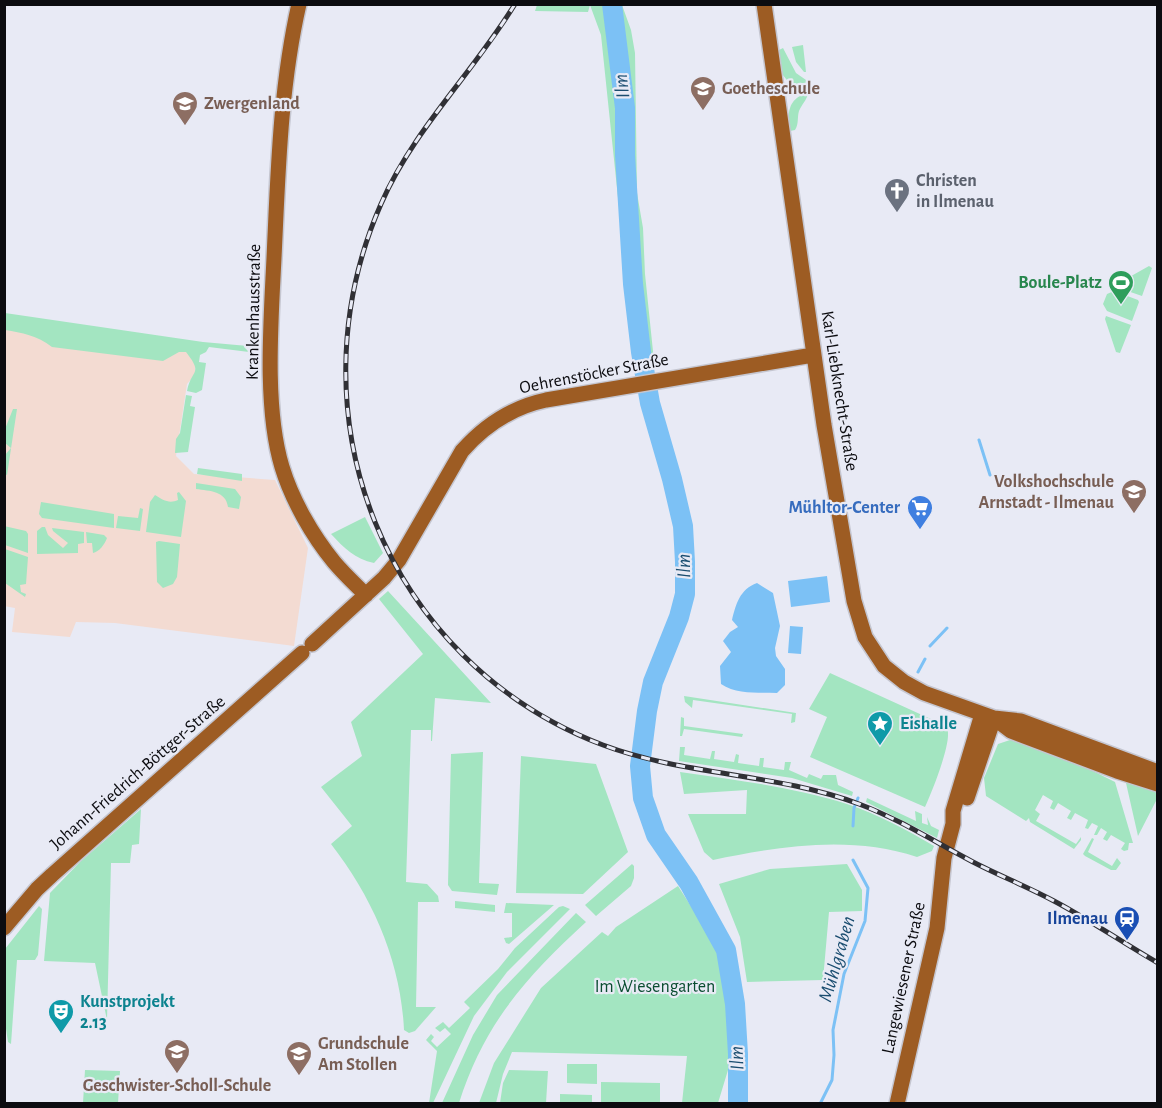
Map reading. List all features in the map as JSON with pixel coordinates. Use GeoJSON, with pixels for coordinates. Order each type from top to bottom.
{"type":"FeatureCollection","features":[{"type":"Feature","properties":{"kind":"street","name":"Krankenhausstraße"},"geometry":{"type":"LineString","coordinates":[[299,4],[285,96],[279,163],[271,339],[273,422],[284,471],[301,510],[333,561],[366,595]]}},
{"type":"Feature","properties":{"kind":"street","name":"Karl-Liebknecht-Straße"},"geometry":{"type":"LineString","coordinates":[[764,4],[813,355],[852,591],[860,623],[878,659],[896,677],[924,693],[988,716]]}},
{"type":"Feature","properties":{"kind":"street","name":"Oehrenstöcker Straße"},"geometry":{"type":"LineString","coordinates":[[307,648],[384,578],[399,560],[462,451],[481,432],[511,412],[532,403],[813,355]]}},
{"type":"Feature","properties":{"kind":"street","name":"Johann-Friedrich-Böttger-Straße"},"geometry":{"type":"LineString","coordinates":[[4,928],[52,875],[307,648]]}},
{"type":"Feature","properties":{"kind":"street"},"geometry":{"type":"LineString","coordinates":[[988,716],[1021,721],[1158,772]]}},
{"type":"Feature","properties":{"kind":"street"},"geometry":{"type":"LineString","coordinates":[[988,716],[1011,731],[1158,784]]}},
{"type":"Feature","properties":{"kind":"street","name":"Langewiesener Straße"},"geometry":{"type":"LineString","coordinates":[[897,1104],[937,928],[944,858],[953,824],[962,813],[988,716]]}},
{"type":"Feature","properties":{"kind":"shaded area"},"geometry":{"type":"Polygon","coordinates":[[[4,317],[193,344],[195,375],[187,384],[176,456],[194,474],[275,480],[308,548],[294,646],[115,623],[76,622],[70,637],[12,632],[15,608],[4,606],[4,317]]]}},
{"type":"Feature","properties":{"kind":"green space"},"geometry":{"type":"Polygon","coordinates":[[[537,5],[590,5],[588,12],[535,11],[537,5]]]}},
{"type":"Feature","properties":{"kind":"green space"},"geometry":{"type":"Polygon","coordinates":[[[590,5],[622,5],[631,30],[635,53],[637,193],[643,228],[654,361],[648,362],[649,369],[636,370],[601,35],[590,5]]]}},
{"type":"Feature","properties":{"kind":"green space"},"geometry":{"type":"Polygon","coordinates":[[[803,45],[806,72],[796,62],[792,47],[803,45]]]}},
{"type":"Feature","properties":{"kind":"green space"},"geometry":{"type":"Polygon","coordinates":[[[783,48],[796,73],[806,80],[807,84],[791,85],[782,74],[779,50],[783,48]]]}},
{"type":"Feature","properties":{"kind":"green space"},"geometry":{"type":"Polygon","coordinates":[[[808,93],[799,111],[796,128],[790,131],[790,107],[801,95],[808,93]]]}},
{"type":"Feature","properties":{"kind":"green space"},"geometry":{"type":"Polygon","coordinates":[[[1149,266],[1152,268],[1142,296],[1116,287],[1117,284],[1149,266]]]}},
{"type":"Feature","properties":{"kind":"green space"},"geometry":{"type":"Polygon","coordinates":[[[1114,291],[1138,300],[1132,321],[1107,311],[1103,304],[1107,294],[1114,291]]]}},
{"type":"Feature","properties":{"kind":"green space"},"geometry":{"type":"Polygon","coordinates":[[[5,313],[203,342],[248,346],[245,348],[249,352],[209,347],[200,355],[199,362],[206,363],[202,390],[196,393],[187,391],[195,369],[186,352],[179,352],[163,361],[52,347],[35,337],[5,330],[5,313]]]}},
{"type":"Feature","properties":{"kind":"green space"},"geometry":{"type":"Polygon","coordinates":[[[1106,316],[1131,325],[1120,353],[1116,352],[1106,316]]]}},
{"type":"Feature","properties":{"kind":"green space"},"geometry":{"type":"Polygon","coordinates":[[[186,395],[192,396],[190,406],[195,407],[188,452],[175,453],[176,439],[180,433],[186,395]]]}},
{"type":"Feature","properties":{"kind":"green space"},"geometry":{"type":"Polygon","coordinates":[[[13,409],[17,409],[7,475],[5,474],[5,455],[11,448],[5,443],[5,429],[13,409]]]}},
{"type":"Feature","properties":{"kind":"green space"},"geometry":{"type":"Polygon","coordinates":[[[198,468],[242,474],[242,481],[197,474],[198,468]]]}},
{"type":"Feature","properties":{"kind":"green space"},"geometry":{"type":"Polygon","coordinates":[[[196,483],[235,489],[241,497],[239,509],[228,507],[221,495],[196,489],[196,483]]]}},
{"type":"Feature","properties":{"kind":"green space"},"geometry":{"type":"Polygon","coordinates":[[[179,492],[186,501],[181,537],[146,532],[150,502],[155,495],[172,502],[178,500],[177,493],[179,492]]]}},
{"type":"Feature","properties":{"kind":"green space"},"geometry":{"type":"Polygon","coordinates":[[[41,502],[114,514],[114,528],[42,518],[39,514],[41,502]]]}},
{"type":"Feature","properties":{"kind":"green space"},"geometry":{"type":"Polygon","coordinates":[[[140,508],[143,509],[140,531],[116,528],[118,516],[138,518],[140,508]]]}},
{"type":"Feature","properties":{"kind":"green space"},"geometry":{"type":"Polygon","coordinates":[[[365,517],[383,553],[374,563],[350,552],[331,534],[365,517]]]}},
{"type":"Feature","properties":{"kind":"green space"},"geometry":{"type":"Polygon","coordinates":[[[4,526],[26,531],[28,553],[5,545],[4,526]]]}},
{"type":"Feature","properties":{"kind":"green space"},"geometry":{"type":"Polygon","coordinates":[[[45,527],[48,535],[63,548],[68,543],[52,528],[84,532],[84,543],[78,544],[78,553],[37,554],[37,531],[45,527]]]}},
{"type":"Feature","properties":{"kind":"green space"},"geometry":{"type":"Polygon","coordinates":[[[86,532],[104,535],[107,538],[105,543],[93,553],[92,543],[87,543],[86,532]]]}},
{"type":"Feature","properties":{"kind":"green space"},"geometry":{"type":"Polygon","coordinates":[[[156,542],[180,544],[177,577],[173,584],[163,588],[157,582],[156,542]]]}},
{"type":"Feature","properties":{"kind":"green space"},"geometry":{"type":"Polygon","coordinates":[[[5,549],[28,557],[26,584],[20,585],[21,592],[26,594],[25,597],[5,583],[5,549]]]}},
{"type":"Feature","properties":{"kind":"green space"},"geometry":{"type":"Polygon","coordinates":[[[388,591],[491,703],[435,698],[432,741],[431,730],[411,730],[406,882],[427,884],[438,896],[439,902],[418,902],[416,1007],[436,1007],[415,1031],[409,1033],[404,1030],[397,980],[382,932],[360,886],[331,844],[352,826],[321,787],[362,756],[351,722],[423,654],[379,599],[388,591]]]}},
{"type":"Feature","properties":{"kind":"green space","name":"Eishalle"},"geometry":{"type":"Polygon","coordinates":[[[830,673],[947,728],[948,740],[943,759],[925,807],[810,757],[827,717],[809,709],[830,673]]]}},
{"type":"Feature","properties":{"kind":"green space"},"geometry":{"type":"Polygon","coordinates":[[[684,696],[796,713],[795,722],[791,723],[792,714],[693,700],[692,708],[685,702],[684,696]]]}},
{"type":"Feature","properties":{"kind":"green space"},"geometry":{"type":"Polygon","coordinates":[[[681,717],[684,718],[684,726],[743,734],[742,737],[684,729],[680,736],[681,717]]]}},
{"type":"Feature","properties":{"kind":"green space"},"geometry":{"type":"Polygon","coordinates":[[[1016,738],[1065,757],[1115,782],[1133,843],[1129,843],[1128,850],[1121,849],[1125,843],[1111,835],[1107,841],[1103,839],[1107,832],[1101,828],[1097,835],[1094,835],[1098,826],[1092,823],[1088,829],[1085,828],[1088,820],[1075,813],[1071,820],[1067,818],[1071,811],[1058,803],[1054,810],[1050,808],[1053,801],[1043,795],[1035,810],[1040,814],[1036,821],[1076,844],[1081,837],[1074,849],[1030,822],[1029,818],[1026,821],[986,796],[984,778],[998,744],[1016,738]]]}},
{"type":"Feature","properties":{"kind":"green space"},"geometry":{"type":"Polygon","coordinates":[[[680,747],[685,747],[684,755],[710,759],[712,751],[715,751],[714,759],[734,762],[736,754],[739,755],[738,763],[759,766],[760,758],[764,758],[763,767],[784,770],[785,762],[791,762],[789,770],[807,778],[809,774],[821,779],[823,775],[836,775],[838,785],[853,792],[852,796],[792,778],[679,761],[680,747]]]}},
{"type":"Feature","properties":{"kind":"green space"},"geometry":{"type":"Polygon","coordinates":[[[483,752],[479,883],[499,884],[497,895],[452,891],[448,885],[451,754],[483,752]]]}},
{"type":"Feature","properties":{"kind":"green space"},"geometry":{"type":"Polygon","coordinates":[[[521,756],[596,764],[628,852],[583,894],[516,893],[521,756]]]}},
{"type":"Feature","properties":{"kind":"green space"},"geometry":{"type":"Polygon","coordinates":[[[680,772],[743,781],[827,798],[892,823],[934,846],[932,851],[917,857],[866,846],[815,845],[713,860],[704,852],[688,814],[746,814],[747,790],[684,794],[680,772]]]}},
{"type":"Feature","properties":{"kind":"green space"},"geometry":{"type":"Polygon","coordinates":[[[1131,779],[1157,792],[1157,799],[1138,836],[1126,783],[1131,779]]]}},
{"type":"Feature","properties":{"kind":"green space"},"geometry":{"type":"Polygon","coordinates":[[[867,798],[916,821],[915,811],[922,814],[922,823],[928,825],[927,817],[931,826],[939,830],[937,838],[866,802],[867,798]]]}},
{"type":"Feature","properties":{"kind":"green space"},"geometry":{"type":"Polygon","coordinates":[[[141,809],[139,844],[132,845],[130,863],[111,863],[107,1020],[95,963],[44,961],[50,893],[80,862],[141,809]]]}},
{"type":"Feature","properties":{"kind":"green space"},"geometry":{"type":"Polygon","coordinates":[[[1092,838],[1094,839],[1088,852],[1112,866],[1117,858],[1121,863],[1116,870],[1111,870],[1083,854],[1092,838]]]}},
{"type":"Feature","properties":{"kind":"green space"},"geometry":{"type":"Polygon","coordinates":[[[632,864],[634,878],[631,886],[596,916],[585,905],[632,864]]]}},
{"type":"Feature","properties":{"kind":"green space"},"geometry":{"type":"Polygon","coordinates":[[[847,864],[862,890],[862,911],[829,912],[823,980],[747,982],[740,937],[719,884],[770,869],[847,864]]]}},
{"type":"Feature","properties":{"kind":"green space","name":"Im Wiesengarten"},"geometry":{"type":"Polygon","coordinates":[[[678,886],[719,950],[728,1010],[728,1070],[718,1103],[682,1103],[687,1056],[512,1052],[503,1074],[496,1103],[479,1103],[494,1063],[541,988],[602,932],[608,936],[616,927],[678,886]]]}},
{"type":"Feature","properties":{"kind":"green space"},"geometry":{"type":"Polygon","coordinates":[[[455,901],[495,905],[495,912],[455,908],[455,901]]]}},
{"type":"Feature","properties":{"kind":"green space"},"geometry":{"type":"Polygon","coordinates":[[[506,903],[554,905],[509,944],[504,938],[512,937],[512,913],[504,913],[506,903]]]}},
{"type":"Feature","properties":{"kind":"green space"},"geometry":{"type":"Polygon","coordinates":[[[39,906],[42,909],[38,955],[35,960],[17,960],[11,1044],[8,1042],[4,1015],[5,949],[39,906]]]}},
{"type":"Feature","properties":{"kind":"green space"},"geometry":{"type":"Polygon","coordinates":[[[559,907],[570,909],[507,972],[474,1016],[433,1103],[429,1103],[437,1051],[426,1040],[431,1034],[434,1037],[431,1041],[437,1047],[451,1034],[445,1028],[440,1032],[435,1028],[443,1022],[449,1028],[470,1008],[464,1002],[498,969],[515,948],[559,907]]]}},
{"type":"Feature","properties":{"kind":"green space"},"geometry":{"type":"Polygon","coordinates":[[[576,913],[586,922],[544,962],[509,1003],[481,1049],[459,1103],[442,1103],[473,1035],[497,995],[576,913]]]}},
{"type":"Feature","properties":{"kind":"green space"},"geometry":{"type":"Polygon","coordinates":[[[567,1064],[597,1064],[597,1084],[567,1083],[567,1064]]]}},
{"type":"Feature","properties":{"kind":"green space"},"geometry":{"type":"Polygon","coordinates":[[[85,1070],[120,1071],[118,1103],[83,1103],[85,1070]]]}},
{"type":"Feature","properties":{"kind":"green space"},"geometry":{"type":"Polygon","coordinates":[[[509,1070],[548,1071],[546,1103],[500,1103],[503,1083],[509,1070]]]}},
{"type":"Feature","properties":{"kind":"green space"},"geometry":{"type":"Polygon","coordinates":[[[601,1082],[660,1083],[660,1103],[601,1103],[601,1082]]]}},
{"type":"Feature","properties":{"kind":"green space"},"geometry":{"type":"Polygon","coordinates":[[[560,1094],[592,1095],[592,1103],[560,1103],[560,1094]]]}},
{"type":"Feature","properties":{"kind":"water"},"geometry":{"type":"Polygon","coordinates":[[[827,576],[830,602],[791,607],[788,581],[827,576]]]}},
{"type":"Feature","properties":{"kind":"water"},"geometry":{"type":"Polygon","coordinates":[[[757,583],[773,593],[780,626],[775,648],[776,656],[785,669],[785,685],[777,693],[734,690],[721,684],[720,666],[731,652],[723,641],[730,632],[738,627],[732,620],[740,598],[746,589],[757,583]]]}},
{"type":"Feature","properties":{"kind":"water"},"geometry":{"type":"Polygon","coordinates":[[[790,626],[803,627],[801,654],[788,653],[790,626]]]}},
{"type":"Feature","properties":{"kind":"waterway","name":"Ilm"},"geometry":{"type":"LineString","coordinates":[[612,4],[625,108],[625,155],[633,284],[641,352],[650,403],[683,526],[685,562],[685,594],[679,617],[653,682],[647,711],[640,766],[643,798],[656,835],[689,883],[726,950],[735,1004],[738,1104]]}},
{"type":"Feature","properties":{"kind":"waterway","name":"Mühlgraben"},"geometry":{"type":"LineString","coordinates":[[979,440],[990,475]]}},
{"type":"Feature","properties":{"kind":"waterway","name":"Mühlgraben"},"geometry":{"type":"LineString","coordinates":[[930,646],[947,628]]}},
{"type":"Feature","properties":{"kind":"waterway","name":"Mühlgraben"},"geometry":{"type":"LineString","coordinates":[[918,672],[925,659]]}},
{"type":"Feature","properties":{"kind":"waterway","name":"Mühlgraben"},"geometry":{"type":"LineString","coordinates":[[853,826],[854,808],[858,798]]}},
{"type":"Feature","properties":{"kind":"waterway","name":"Mühlgraben"},"geometry":{"type":"LineString","coordinates":[[820,1104],[832,1080],[833,1030],[844,974],[865,921],[868,888],[853,860]]}},
{"type":"Feature","properties":{"kind":"railway"},"geometry":{"type":"LineString","coordinates":[[515,4],[481,54],[426,126],[394,177],[381,204],[355,285],[346,366],[353,446],[375,523],[412,593],[463,655],[527,707],[603,745],[666,763],[796,786],[859,804],[1054,901],[1158,963]]}},
{"type":"Feature","properties":{"kind":"place","name":"Goetheschule"},"geometry":{"type":"Point","coordinates":[703,112]}},
{"type":"Feature","properties":{"kind":"place","name":"Zwergenland"},"geometry":{"type":"Point","coordinates":[185,127]}},
{"type":"Feature","properties":{"kind":"place","name":"Christen in Ilmenau"},"geometry":{"type":"Point","coordinates":[897,214]}},
{"type":"Feature","properties":{"kind":"place","name":"Boule-Platz"},"geometry":{"type":"Point","coordinates":[1121,306]}},
{"type":"Feature","properties":{"kind":"place","name":"Volkshochschule Arnstadt - Ilmenau"},"geometry":{"type":"Point","coordinates":[1134,515]}},
{"type":"Feature","properties":{"kind":"place","name":"Mühltor-Center"},"geometry":{"type":"Point","coordinates":[920,531]}},
{"type":"Feature","properties":{"kind":"place","name":"Eishalle"},"geometry":{"type":"Point","coordinates":[880,747]}},
{"type":"Feature","properties":{"kind":"place","name":"Ilmenau"},"geometry":{"type":"Point","coordinates":[1127,942]}},
{"type":"Feature","properties":{"kind":"place","name":"Kunstprojekt 2.13"},"geometry":{"type":"Point","coordinates":[61,1035]}},
{"type":"Feature","properties":{"kind":"place","name":"Geschwister-Scholl-Schule"},"geometry":{"type":"Point","coordinates":[177,1075]}},
{"type":"Feature","properties":{"kind":"place","name":"Grundschule Am Stollen"},"geometry":{"type":"Point","coordinates":[299,1077]}}]}
